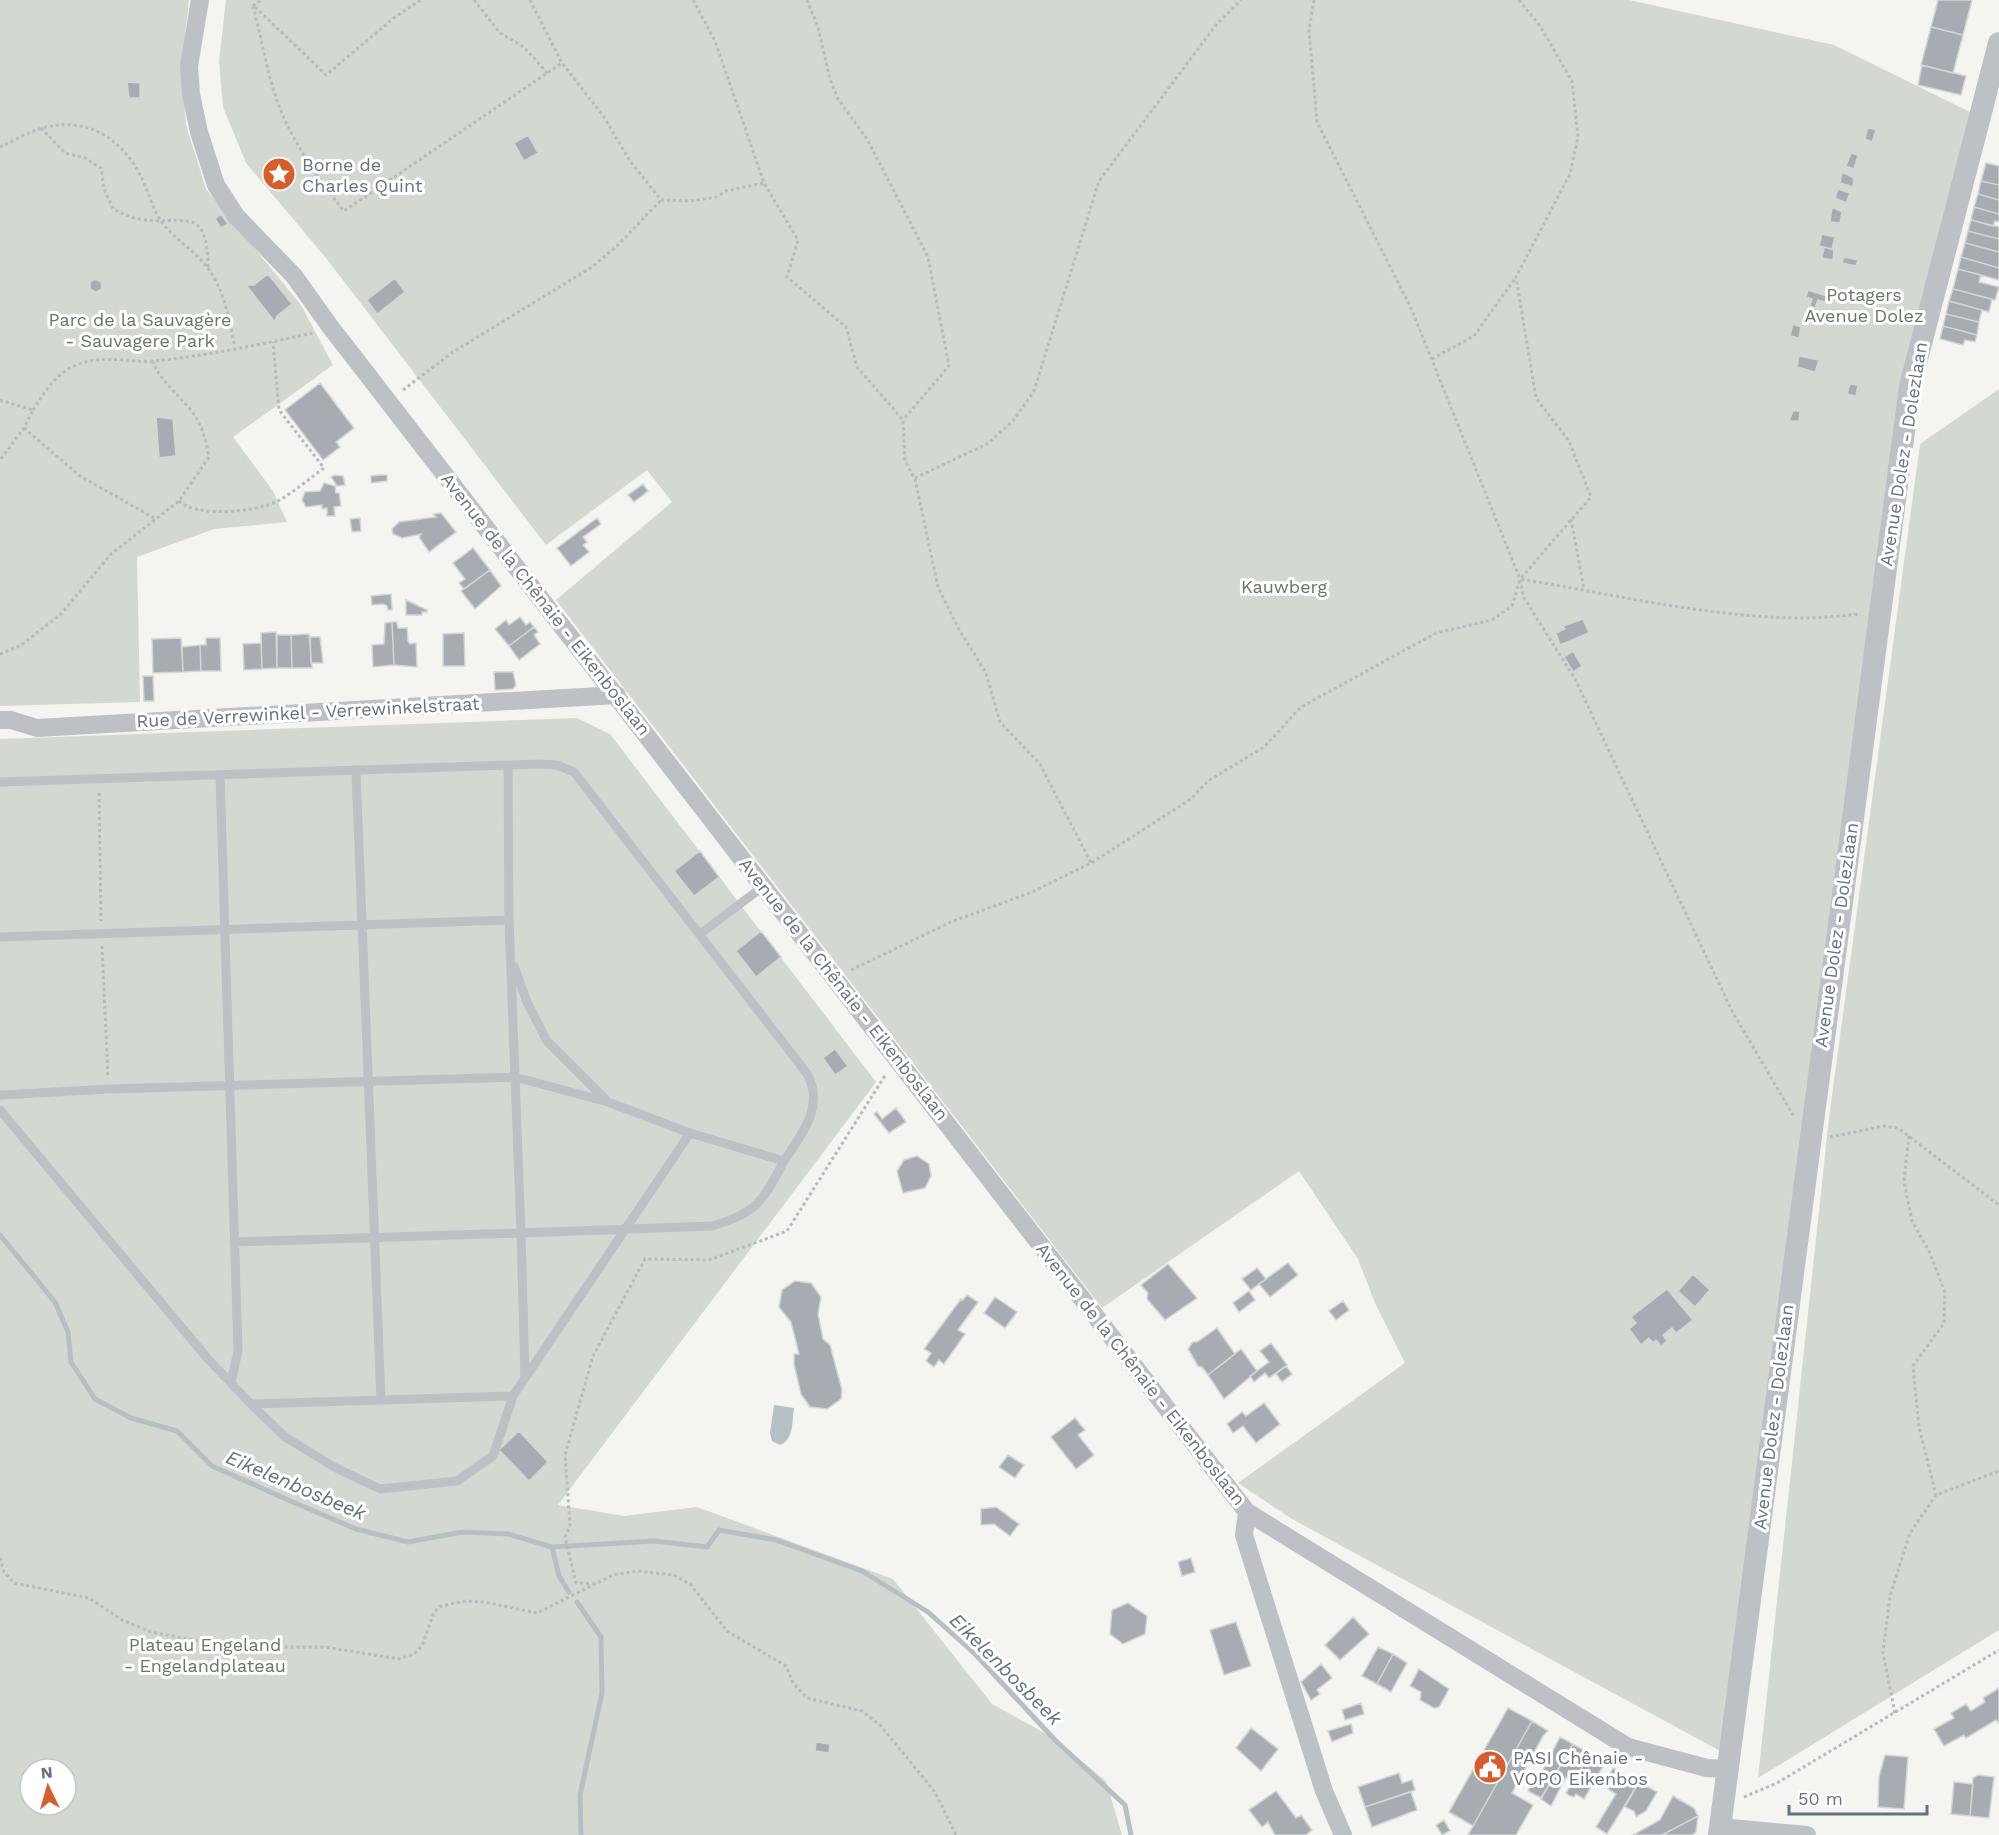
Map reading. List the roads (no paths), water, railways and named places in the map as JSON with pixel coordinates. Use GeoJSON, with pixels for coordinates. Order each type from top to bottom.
{"type":"FeatureCollection","features":[{"type":"Feature","properties":{"kind":"street","name":"Avenue de la Chênaie - Eikenboslaan"},"geometry":{"type":"LineString","coordinates":[[200,0],[189,66],[192,94],[199,132],[216,185],[236,216],[294,276],[329,325],[765,885],[1247,1512],[1628,1747],[1707,1767],[1727,1769]]}},
{"type":"Feature","properties":{"kind":"street","name":"Avenue Dolez - Dolezlaan"},"geometry":{"type":"LineString","coordinates":[[1719,1831],[1810,1133],[1915,361],[1999,43]]}},
{"type":"Feature","properties":{"kind":"street","name":"Rue de Verrewinkel - Verrewinkelstraat"},"geometry":{"type":"LineString","coordinates":[[0,720],[11,720],[37,728],[617,695]]}},
{"type":"Feature","properties":{"kind":"street"},"geometry":{"type":"LineString","coordinates":[[1247,1512],[1244,1535],[1324,1791],[1343,1835]]}},
{"type":"Feature","properties":{"kind":"street"},"geometry":{"type":"LineString","coordinates":[[1719,1831],[1807,1835]]}},
{"type":"Feature","properties":{"kind":"lane"},"geometry":{"type":"LineString","coordinates":[[0,782],[556,765],[574,772],[808,1075],[813,1086],[813,1113],[756,1207],[737,1219],[712,1226],[234,1242]]}},
{"type":"Feature","properties":{"kind":"lane"},"geometry":{"type":"LineString","coordinates":[[508,766],[509,920],[525,1377]]}},
{"type":"Feature","properties":{"kind":"lane"},"geometry":{"type":"LineString","coordinates":[[356,772],[381,1400]]}},
{"type":"Feature","properties":{"kind":"lane"},"geometry":{"type":"LineString","coordinates":[[220,776],[223,930],[238,1351],[231,1383]]}},
{"type":"Feature","properties":{"kind":"lane"},"geometry":{"type":"LineString","coordinates":[[700,934],[765,885]]}},
{"type":"Feature","properties":{"kind":"lane"},"geometry":{"type":"LineString","coordinates":[[0,937],[509,920]]}},
{"type":"Feature","properties":{"kind":"lane"},"geometry":{"type":"LineString","coordinates":[[511,958],[527,1002],[547,1041],[608,1102]]}},
{"type":"Feature","properties":{"kind":"lane"},"geometry":{"type":"LineString","coordinates":[[0,1095],[228,1085],[515,1077],[608,1102],[690,1133],[784,1161]]}},
{"type":"Feature","properties":{"kind":"lane"},"geometry":{"type":"LineString","coordinates":[[0,1110],[251,1404],[285,1437],[336,1468],[380,1489],[457,1481],[493,1456],[513,1396],[690,1133]]}},
{"type":"Feature","properties":{"kind":"lane"},"geometry":{"type":"LineString","coordinates":[[251,1404],[513,1396]]}},
{"type":"Feature","properties":{"kind":"waterway","name":"Eikelenbosbeek"},"geometry":{"type":"LineString","coordinates":[[0,1235],[55,1302],[68,1332],[71,1362],[95,1399],[131,1418],[177,1431],[212,1466],[356,1529],[408,1542],[462,1532],[508,1534],[552,1547],[654,1541],[707,1547],[719,1530],[776,1540],[862,1571],[928,1612],[975,1654],[1055,1740],[1125,1805],[1131,1835]]}},
{"type":"Feature","properties":{"kind":"waterway","name":"Eikelenbosbeek"},"geometry":{"type":"LineString","coordinates":[[552,1547],[559,1576],[569,1592]]}},
{"type":"Feature","properties":{"kind":"waterway","name":"Eikelenbosbeek"},"geometry":{"type":"LineString","coordinates":[[577,1602],[601,1637],[602,1693],[580,1795],[581,1835]]}},
{"type":"Feature","properties":{"kind":"place","name":"Borne de Charles Quint"},"geometry":{"type":"Point","coordinates":[279,174]}},
{"type":"Feature","properties":{"kind":"place","name":"PASI Chênaie - VOPO Eikenbos"},"geometry":{"type":"Point","coordinates":[1490,1767]}},
{"type":"Feature","properties":{"kind":"park label","name":"Potagers Avenue Dolez"},"geometry":{"type":"Point","coordinates":[1864,304]}},
{"type":"Feature","properties":{"kind":"park label","name":"Parc de la Sauvagère - Sauvagere Park"},"geometry":{"type":"Point","coordinates":[140,329]}},
{"type":"Feature","properties":{"kind":"park label","name":"Kauwberg"},"geometry":{"type":"Point","coordinates":[1284,586]}},
{"type":"Feature","properties":{"kind":"park label","name":"Plateau Engeland - Engelandplateau"},"geometry":{"type":"Point","coordinates":[205,1654]}}]}
